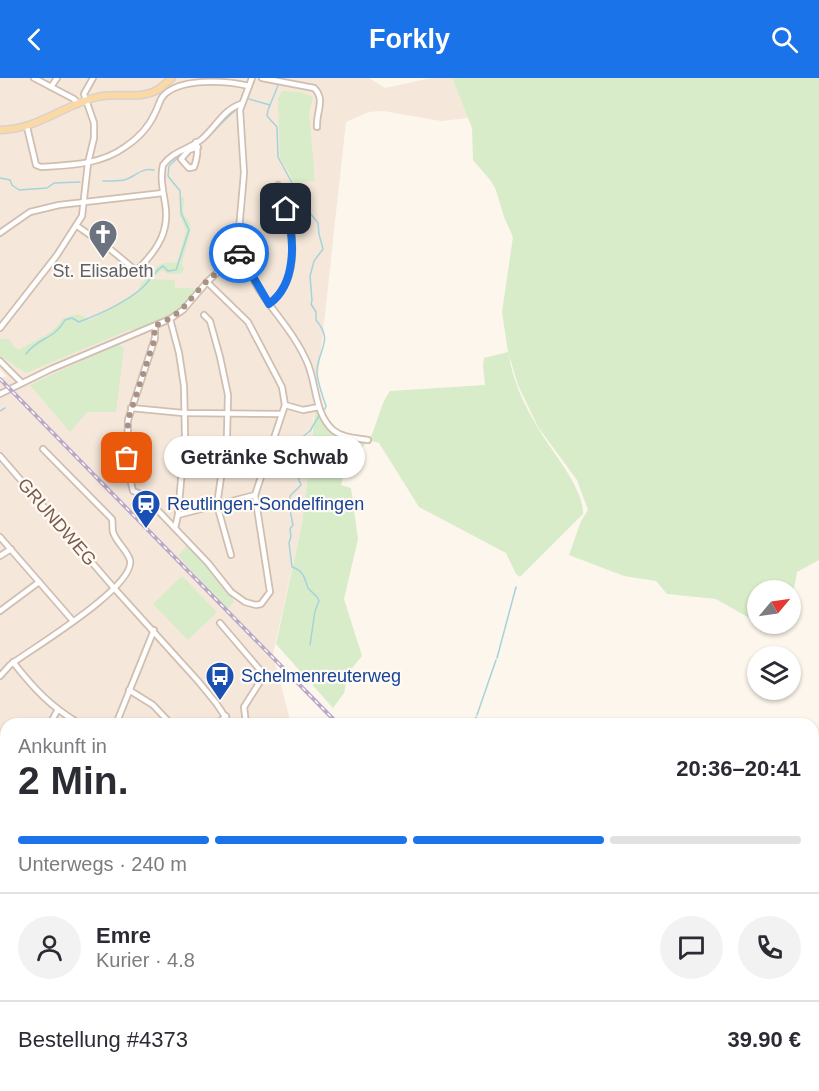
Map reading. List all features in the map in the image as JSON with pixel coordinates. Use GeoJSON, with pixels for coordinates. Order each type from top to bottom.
{"type":"FeatureCollection","features":[{"type":"Feature","properties":{"kind":"main road"},"geometry":{"type":"LineString","coordinates":[[0,130],[27,127],[87,100],[113,94],[146,94],[157,90],[172,78]]}},
{"type":"Feature","properties":{"kind":"street"},"geometry":{"type":"LineString","coordinates":[[34,78],[74,99],[78,104]]}},
{"type":"Feature","properties":{"kind":"street"},"geometry":{"type":"LineString","coordinates":[[51,87],[57,78]]}},
{"type":"Feature","properties":{"kind":"street"},"geometry":{"type":"LineString","coordinates":[[0,328],[57,255],[82,216],[88,163],[94,138],[94,123],[84,94],[93,78]]}},
{"type":"Feature","properties":{"kind":"street"},"geometry":{"type":"LineString","coordinates":[[0,394],[22,382],[171,319],[183,310],[207,282],[230,261],[237,252],[244,173],[240,110],[252,78]]}},
{"type":"Feature","properties":{"kind":"street"},"geometry":{"type":"LineString","coordinates":[[262,78],[314,88],[321,98],[317,112],[317,127]]}},
{"type":"Feature","properties":{"kind":"street"},"geometry":{"type":"LineString","coordinates":[[305,85],[307,78]]}},
{"type":"Feature","properties":{"kind":"street"},"geometry":{"type":"LineString","coordinates":[[27,127],[33,159],[38,166],[88,163],[124,148],[140,134],[151,121],[162,97],[175,84],[188,81],[233,82],[249,86]]}},
{"type":"Feature","properties":{"kind":"street"},"geometry":{"type":"LineString","coordinates":[[197,145],[194,167],[189,168],[181,159],[227,112],[241,104]]}},
{"type":"Feature","properties":{"kind":"street"},"geometry":{"type":"LineString","coordinates":[[140,267],[159,246],[164,233],[166,222],[162,174],[166,162],[181,150],[197,145]]}},
{"type":"Feature","properties":{"kind":"street"},"geometry":{"type":"LineString","coordinates":[[269,304],[281,293],[289,274],[292,239],[285,196],[278,185]]}},
{"type":"Feature","properties":{"kind":"street"},"geometry":{"type":"LineString","coordinates":[[0,233],[30,212],[59,205],[164,193]]}},
{"type":"Feature","properties":{"kind":"street"},"geometry":{"type":"LineString","coordinates":[[77,226],[134,269]]}},
{"type":"Feature","properties":{"kind":"street"},"geometry":{"type":"LineString","coordinates":[[237,252],[298,345],[312,375],[319,407],[334,430],[346,437],[368,440]]}},
{"type":"Feature","properties":{"kind":"street"},"geometry":{"type":"LineString","coordinates":[[154,326],[155,338],[128,420],[127,466],[133,491],[141,494],[164,516],[208,563],[231,592],[245,602],[256,605],[264,601],[270,592],[255,495],[285,405],[282,387],[249,322],[207,282]]}},
{"type":"Feature","properties":{"kind":"street"},"geometry":{"type":"LineString","coordinates":[[204,315],[210,321],[228,395],[229,415],[217,505],[231,555]]}},
{"type":"Feature","properties":{"kind":"street"},"geometry":{"type":"LineString","coordinates":[[171,319],[184,386],[185,435],[175,528]]}},
{"type":"Feature","properties":{"kind":"street"},"geometry":{"type":"LineString","coordinates":[[0,361],[22,382]]}},
{"type":"Feature","properties":{"kind":"street"},"geometry":{"type":"LineString","coordinates":[[285,405],[303,410],[319,407]]}},
{"type":"Feature","properties":{"kind":"street"},"geometry":{"type":"LineString","coordinates":[[131,408],[229,415],[281,414]]}},
{"type":"Feature","properties":{"kind":"street"},"geometry":{"type":"LineString","coordinates":[[0,676],[13,662],[92,609],[126,574],[130,561],[114,534],[112,519],[43,449]]}},
{"type":"Feature","properties":{"kind":"street","name":"GRUNDWEG"},"geometry":{"type":"LineString","coordinates":[[0,456],[114,588],[154,630],[226,716]]}},
{"type":"Feature","properties":{"kind":"street"},"geometry":{"type":"LineString","coordinates":[[164,516],[255,495]]}},
{"type":"Feature","properties":{"kind":"street"},"geometry":{"type":"LineString","coordinates":[[0,537],[73,621]]}},
{"type":"Feature","properties":{"kind":"street"},"geometry":{"type":"LineString","coordinates":[[0,556],[11,549]]}},
{"type":"Feature","properties":{"kind":"street"},"geometry":{"type":"LineString","coordinates":[[0,611],[39,582]]}},
{"type":"Feature","properties":{"kind":"street"},"geometry":{"type":"LineString","coordinates":[[220,623],[260,670],[263,677],[244,707],[245,718]]}},
{"type":"Feature","properties":{"kind":"street"},"geometry":{"type":"LineString","coordinates":[[118,718],[154,630]]}},
{"type":"Feature","properties":{"kind":"street"},"geometry":{"type":"LineString","coordinates":[[13,662],[34,689],[57,711],[69,718]]}},
{"type":"Feature","properties":{"kind":"street"},"geometry":{"type":"LineString","coordinates":[[129,690],[153,705],[165,718]]}},
{"type":"Feature","properties":{"kind":"street"},"geometry":{"type":"LineString","coordinates":[[53,718],[57,711]]}},
{"type":"Feature","properties":{"kind":"shaded area"},"geometry":{"type":"Polygon","coordinates":[[[0,78],[369,78],[385,88],[431,78],[452,78],[468,118],[441,121],[383,111],[369,112],[346,122],[302,524],[273,654],[289,718],[0,718],[0,379],[6,376],[0,369],[0,78]]]}},
{"type":"Feature","properties":{"kind":"green space"},"geometry":{"type":"Polygon","coordinates":[[[452,78],[819,78],[819,560],[797,572],[796,580],[747,580],[747,617],[716,599],[667,594],[656,581],[624,576],[569,555],[581,521],[588,510],[577,480],[538,427],[518,385],[509,355],[513,374],[524,402],[538,428],[573,481],[582,504],[583,514],[520,577],[516,574],[506,553],[419,507],[379,443],[369,440],[390,391],[485,385],[484,358],[508,352],[502,312],[513,237],[496,190],[473,160],[472,128],[452,78]]]}},
{"type":"Feature","properties":{"kind":"green space"},"geometry":{"type":"Polygon","coordinates":[[[282,91],[301,92],[313,97],[309,112],[315,181],[293,183],[280,157],[278,99],[282,91]]]}},
{"type":"Feature","properties":{"kind":"green space"},"geometry":{"type":"Polygon","coordinates":[[[180,196],[184,198],[183,212],[191,229],[182,263],[184,270],[180,274],[167,274],[161,271],[153,279],[173,280],[175,288],[193,288],[196,294],[180,312],[155,326],[129,330],[26,373],[0,356],[0,339],[9,339],[19,350],[49,333],[63,318],[78,314],[90,320],[143,288],[140,288],[140,285],[159,265],[177,263],[186,231],[180,216],[180,196]]]}},
{"type":"Feature","properties":{"kind":"green space"},"geometry":{"type":"Polygon","coordinates":[[[117,344],[124,348],[116,412],[87,412],[70,432],[30,385],[117,344]]]}},
{"type":"Feature","properties":{"kind":"green space"},"geometry":{"type":"Polygon","coordinates":[[[317,395],[328,422],[348,435],[368,440],[355,458],[353,474],[348,474],[347,478],[343,477],[341,485],[351,488],[358,539],[344,599],[362,656],[348,673],[344,693],[333,708],[276,644],[302,524],[317,395]]]}},
{"type":"Feature","properties":{"kind":"green space"},"geometry":{"type":"Polygon","coordinates":[[[189,543],[230,593],[234,602],[227,609],[178,556],[189,543]]]}},
{"type":"Feature","properties":{"kind":"green space"},"geometry":{"type":"Polygon","coordinates":[[[182,576],[217,612],[188,640],[153,604],[182,576]]]}},
{"type":"Feature","properties":{"kind":"waterway"},"geometry":{"type":"LineString","coordinates":[[281,78],[267,116],[277,127],[278,157],[292,183],[301,189],[303,196],[308,199],[310,213],[318,223],[323,249],[314,261],[310,276],[311,304],[325,338],[317,369],[325,409]]}},
{"type":"Feature","properties":{"kind":"waterway"},"geometry":{"type":"LineString","coordinates":[[249,99],[270,105]]}},
{"type":"Feature","properties":{"kind":"waterway"},"geometry":{"type":"LineString","coordinates":[[197,145],[235,111]]}},
{"type":"Feature","properties":{"kind":"waterway"},"geometry":{"type":"LineString","coordinates":[[26,354],[36,344],[61,327],[65,320],[72,318],[79,322],[121,303],[143,287],[163,266],[168,271],[176,270],[189,230],[181,213],[180,191],[168,176],[169,166],[185,151]]}},
{"type":"Feature","properties":{"kind":"waterway"},"geometry":{"type":"LineString","coordinates":[[103,181],[124,180],[142,171],[154,170]]}},
{"type":"Feature","properties":{"kind":"waterway"},"geometry":{"type":"LineString","coordinates":[[0,178],[10,180],[12,185],[19,190],[47,188],[54,183],[80,182]]}},
{"type":"Feature","properties":{"kind":"waterway"},"geometry":{"type":"LineString","coordinates":[[0,411],[5,408]]}},
{"type":"Feature","properties":{"kind":"waterway"},"geometry":{"type":"LineString","coordinates":[[310,645],[315,611],[319,601],[308,588],[301,573],[292,567],[289,543],[290,529],[293,525],[290,496],[301,485],[295,469],[301,467],[298,457],[303,449],[301,438],[310,431],[320,414]]}},
{"type":"Feature","properties":{"kind":"waterway"},"geometry":{"type":"LineString","coordinates":[[497,658],[516,587]]}},
{"type":"Feature","properties":{"kind":"waterway"},"geometry":{"type":"LineString","coordinates":[[477,715],[496,660]]}},
{"type":"Feature","properties":{"kind":"railway"},"geometry":{"type":"LineString","coordinates":[[0,379],[332,718]]}},
{"type":"Feature","properties":{"kind":"way so far"},"geometry":{"type":"LineString","coordinates":[[127,458],[128,420],[155,338],[154,326],[171,319],[180,312],[207,282],[237,252],[239,253]]}},
{"type":"Feature","properties":{"kind":"place","name":"St. Elisabeth"},"geometry":{"type":"Point","coordinates":[103,260]}},
{"type":"Feature","properties":{"kind":"place","name":"Getränke Schwab"},"geometry":{"type":"Point","coordinates":[127,458]}},
{"type":"Feature","properties":{"kind":"place","name":"Reutlingen-Sondelfingen"},"geometry":{"type":"Point","coordinates":[146,530]}},
{"type":"Feature","properties":{"kind":"place","name":"Schelmenreuterweg"},"geometry":{"type":"Point","coordinates":[220,702]}},
{"type":"Feature","properties":{"kind":"route"},"geometry":{"type":"LineString","coordinates":[[239,253],[269,304],[275,300],[285,287],[289,274],[292,239],[286,209]]}}]}
